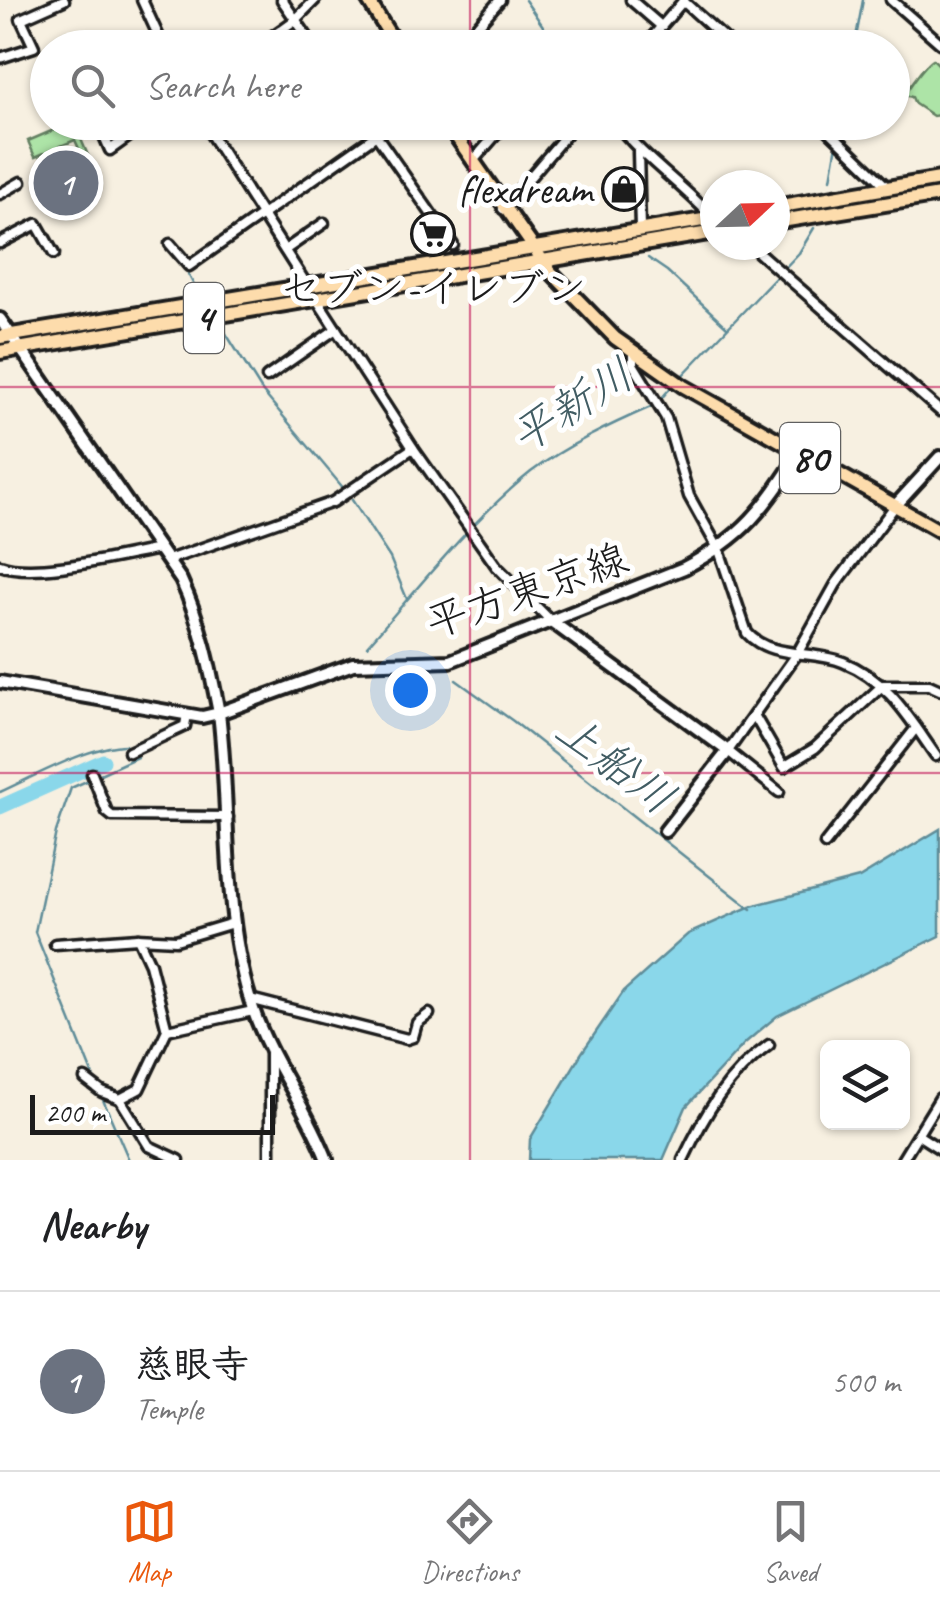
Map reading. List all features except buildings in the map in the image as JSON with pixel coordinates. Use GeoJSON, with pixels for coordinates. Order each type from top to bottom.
{"type":"FeatureCollection","features":[{"type":"Feature","properties":{"kind":"highway"},"geometry":{"type":"LineString","coordinates":[[790,204],[940,179]]}},
{"type":"Feature","properties":{"kind":"highway"},"geometry":{"type":"LineString","coordinates":[[790,220],[940,195]]}},
{"type":"Feature","properties":{"kind":"highway","name":"4"},"geometry":{"type":"LineString","coordinates":[[6,336],[640,230],[700,224]]}},
{"type":"Feature","properties":{"kind":"highway","name":"4"},"geometry":{"type":"LineString","coordinates":[[0,352],[542,262],[700,226]]}},
{"type":"Feature","properties":{"kind":"main road"},"geometry":{"type":"LineString","coordinates":[[368,0],[387,30]]}},
{"type":"Feature","properties":{"kind":"main road","name":"80"},"geometry":{"type":"LineString","coordinates":[[458,140],[542,262],[582,306],[633,352],[676,381],[940,531]]}},
{"type":"Feature","properties":{"kind":"main road"},"geometry":{"type":"LineString","coordinates":[[0,320],[6,336],[21,348],[168,560],[193,606],[219,714],[232,924],[252,1005],[270,1050],[304,1108],[327,1160]]}},
{"type":"Feature","properties":{"kind":"main road","name":"平方東京線"},"geometry":{"type":"LineString","coordinates":[[219,714],[352,664],[444,662],[684,568],[719,550],[747,527],[800,453]]}},
{"type":"Feature","properties":{"kind":"main road"},"geometry":{"type":"LineString","coordinates":[[895,506],[940,456]]}},
{"type":"Feature","properties":{"kind":"main road"},"geometry":{"type":"LineString","coordinates":[[551,621],[728,751],[665,831]]}},
{"type":"Feature","properties":{"kind":"main road"},"geometry":{"type":"LineString","coordinates":[[0,682],[202,717],[219,714]]}},
{"type":"Feature","properties":{"kind":"street"},"geometry":{"type":"LineString","coordinates":[[30,38],[21,19],[64,0]]}},
{"type":"Feature","properties":{"kind":"street"},"geometry":{"type":"LineString","coordinates":[[142,0],[156,30]]}},
{"type":"Feature","properties":{"kind":"street"},"geometry":{"type":"LineString","coordinates":[[282,0],[303,30]]}},
{"type":"Feature","properties":{"kind":"street"},"geometry":{"type":"LineString","coordinates":[[282,30],[315,0]]}},
{"type":"Feature","properties":{"kind":"street"},"geometry":{"type":"LineString","coordinates":[[474,30],[500,0]]}},
{"type":"Feature","properties":{"kind":"street"},"geometry":{"type":"LineString","coordinates":[[631,0],[661,26]]}},
{"type":"Feature","properties":{"kind":"street"},"geometry":{"type":"LineString","coordinates":[[891,0],[940,43]]}},
{"type":"Feature","properties":{"kind":"street"},"geometry":{"type":"LineString","coordinates":[[658,30],[683,1],[715,30]]}},
{"type":"Feature","properties":{"kind":"street"},"geometry":{"type":"LineString","coordinates":[[0,58],[30,48]]}},
{"type":"Feature","properties":{"kind":"street"},"geometry":{"type":"LineString","coordinates":[[106,140],[110,150],[124,140]]}},
{"type":"Feature","properties":{"kind":"street"},"geometry":{"type":"LineString","coordinates":[[214,140],[413,448],[497,567],[551,621]]}},
{"type":"Feature","properties":{"kind":"street"},"geometry":{"type":"LineString","coordinates":[[170,244],[189,266],[367,140]]}},
{"type":"Feature","properties":{"kind":"street"},"geometry":{"type":"LineString","coordinates":[[379,140],[453,246]]}},
{"type":"Feature","properties":{"kind":"street"},"geometry":{"type":"LineString","coordinates":[[472,162],[491,140]]}},
{"type":"Feature","properties":{"kind":"street"},"geometry":{"type":"LineString","coordinates":[[504,209],[562,140]]}},
{"type":"Feature","properties":{"kind":"street"},"geometry":{"type":"LineString","coordinates":[[628,140],[700,204]]}},
{"type":"Feature","properties":{"kind":"street"},"geometry":{"type":"LineString","coordinates":[[840,140],[888,188]]}},
{"type":"Feature","properties":{"kind":"street"},"geometry":{"type":"LineString","coordinates":[[638,152],[640,230]]}},
{"type":"Feature","properties":{"kind":"street"},"geometry":{"type":"LineString","coordinates":[[0,194],[21,182]]}},
{"type":"Feature","properties":{"kind":"street"},"geometry":{"type":"LineString","coordinates":[[285,250],[324,223]]}},
{"type":"Feature","properties":{"kind":"street"},"geometry":{"type":"LineString","coordinates":[[0,243],[37,224],[54,254]]}},
{"type":"Feature","properties":{"kind":"street"},"geometry":{"type":"LineString","coordinates":[[767,260],[940,411]]}},
{"type":"Feature","properties":{"kind":"street"},"geometry":{"type":"LineString","coordinates":[[267,377],[336,329]]}},
{"type":"Feature","properties":{"kind":"street"},"geometry":{"type":"LineString","coordinates":[[633,352],[633,364],[660,405],[693,506],[719,550],[746,633],[754,642],[838,660],[882,685],[936,756]]}},
{"type":"Feature","properties":{"kind":"street"},"geometry":{"type":"LineString","coordinates":[[168,560],[333,502],[413,448]]}},
{"type":"Feature","properties":{"kind":"street"},"geometry":{"type":"LineString","coordinates":[[779,792],[728,751],[797,654],[836,584],[895,506]]}},
{"type":"Feature","properties":{"kind":"street"},"geometry":{"type":"LineString","coordinates":[[0,565],[13,570],[89,563],[160,549]]}},
{"type":"Feature","properties":{"kind":"street"},"geometry":{"type":"LineString","coordinates":[[754,715],[784,766],[815,748],[882,685],[929,685],[940,690]]}},
{"type":"Feature","properties":{"kind":"street"},"geometry":{"type":"LineString","coordinates":[[129,752],[185,726],[186,714]]}},
{"type":"Feature","properties":{"kind":"street"},"geometry":{"type":"LineString","coordinates":[[825,844],[916,728]]}},
{"type":"Feature","properties":{"kind":"street"},"geometry":{"type":"LineString","coordinates":[[92,774],[112,816],[228,817]]}},
{"type":"Feature","properties":{"kind":"street"},"geometry":{"type":"LineString","coordinates":[[54,944],[138,938],[176,940],[232,924]]}},
{"type":"Feature","properties":{"kind":"street"},"geometry":{"type":"LineString","coordinates":[[120,1098],[138,1089],[167,1030],[150,964],[138,938]]}},
{"type":"Feature","properties":{"kind":"street"},"geometry":{"type":"LineString","coordinates":[[167,1030],[252,1005],[407,1039],[413,1037],[417,1023],[429,1014]]}},
{"type":"Feature","properties":{"kind":"street"},"geometry":{"type":"LineString","coordinates":[[683,1160],[716,1098],[769,1044]]}},
{"type":"Feature","properties":{"kind":"street"},"geometry":{"type":"LineString","coordinates":[[270,1050],[270,1160]]}},
{"type":"Feature","properties":{"kind":"street"},"geometry":{"type":"LineString","coordinates":[[85,1079],[102,1092],[120,1098],[148,1146],[179,1160]]}},
{"type":"Feature","properties":{"kind":"street"},"geometry":{"type":"LineString","coordinates":[[902,1160],[940,1098]]}},
{"type":"Feature","properties":{"kind":"street"},"geometry":{"type":"LineString","coordinates":[[918,1135],[940,1149]]}},
{"type":"Feature","properties":{"kind":"green space"},"geometry":{"type":"Polygon","coordinates":[[[933,59],[940,66],[940,115],[933,116],[910,96],[910,87],[933,59]]]}},
{"type":"Feature","properties":{"kind":"green space"},"geometry":{"type":"Polygon","coordinates":[[[30,140],[75,140],[35,157],[30,140]]]}},
{"type":"Feature","properties":{"kind":"green space"},"geometry":{"type":"Polygon","coordinates":[[[75,140],[81,140],[90,160],[85,162],[75,140]]]}},
{"type":"Feature","properties":{"kind":"water"},"geometry":{"type":"Polygon","coordinates":[[[940,829],[940,936],[777,1016],[745,1043],[686,1107],[663,1160],[529,1160],[530,1139],[624,991],[688,934],[751,906],[859,878],[940,829]]]}},
{"type":"Feature","properties":{"kind":"waterway"},"geometry":{"type":"LineString","coordinates":[[525,0],[546,30]]}},
{"type":"Feature","properties":{"kind":"waterway","name":"平新川"},"geometry":{"type":"LineString","coordinates":[[857,30],[863,0]]}},
{"type":"Feature","properties":{"kind":"waterway"},"geometry":{"type":"LineString","coordinates":[[624,140],[634,153]]}},
{"type":"Feature","properties":{"kind":"waterway","name":"平新川"},"geometry":{"type":"LineString","coordinates":[[831,179],[837,144]]}},
{"type":"Feature","properties":{"kind":"waterway","name":"平新川"},"geometry":{"type":"LineString","coordinates":[[679,379],[799,253],[814,228]]}},
{"type":"Feature","properties":{"kind":"waterway"},"geometry":{"type":"LineString","coordinates":[[648,258],[727,327]]}},
{"type":"Feature","properties":{"kind":"waterway"},"geometry":{"type":"LineString","coordinates":[[188,274],[198,293]]}},
{"type":"Feature","properties":{"kind":"waterway"},"geometry":{"type":"LineString","coordinates":[[225,332],[262,391],[345,490]]}},
{"type":"Feature","properties":{"kind":"waterway","name":"平新川"},"geometry":{"type":"LineString","coordinates":[[659,401],[674,384]]}},
{"type":"Feature","properties":{"kind":"waterway","name":"平新川"},"geometry":{"type":"LineString","coordinates":[[367,646],[466,533],[531,472],[575,444],[653,406]]}},
{"type":"Feature","properties":{"kind":"waterway"},"geometry":{"type":"LineString","coordinates":[[352,500],[390,558],[407,599]]}},
{"type":"Feature","properties":{"kind":"waterway","name":"上船川"},"geometry":{"type":"LineString","coordinates":[[456,680],[751,909]]}},
{"type":"Feature","properties":{"kind":"waterway"},"geometry":{"type":"LineString","coordinates":[[0,792],[79,756],[125,745]]}},
{"type":"Feature","properties":{"kind":"waterway"},"geometry":{"type":"LineString","coordinates":[[98,775],[137,757]]}},
{"type":"Feature","properties":{"kind":"waterway","name":"平新川"},"geometry":{"type":"LineString","coordinates":[[0,807],[103,761]]}},
{"type":"Feature","properties":{"kind":"waterway"},"geometry":{"type":"LineString","coordinates":[[91,779],[71,788],[56,832],[35,932],[97,1086]]}},
{"type":"Feature","properties":{"kind":"waterway"},"geometry":{"type":"LineString","coordinates":[[100,1093],[129,1160]]}},
{"type":"Feature","properties":{"kind":"place","name":"慈眼寺"},"geometry":{"type":"Point","coordinates":[66,183]}},
{"type":"Feature","properties":{"kind":"place","name":"flexdream"},"geometry":{"type":"Point","coordinates":[624,189]}},
{"type":"Feature","properties":{"kind":"place","name":"セブン-イレブン"},"geometry":{"type":"Point","coordinates":[433,234]}}]}
